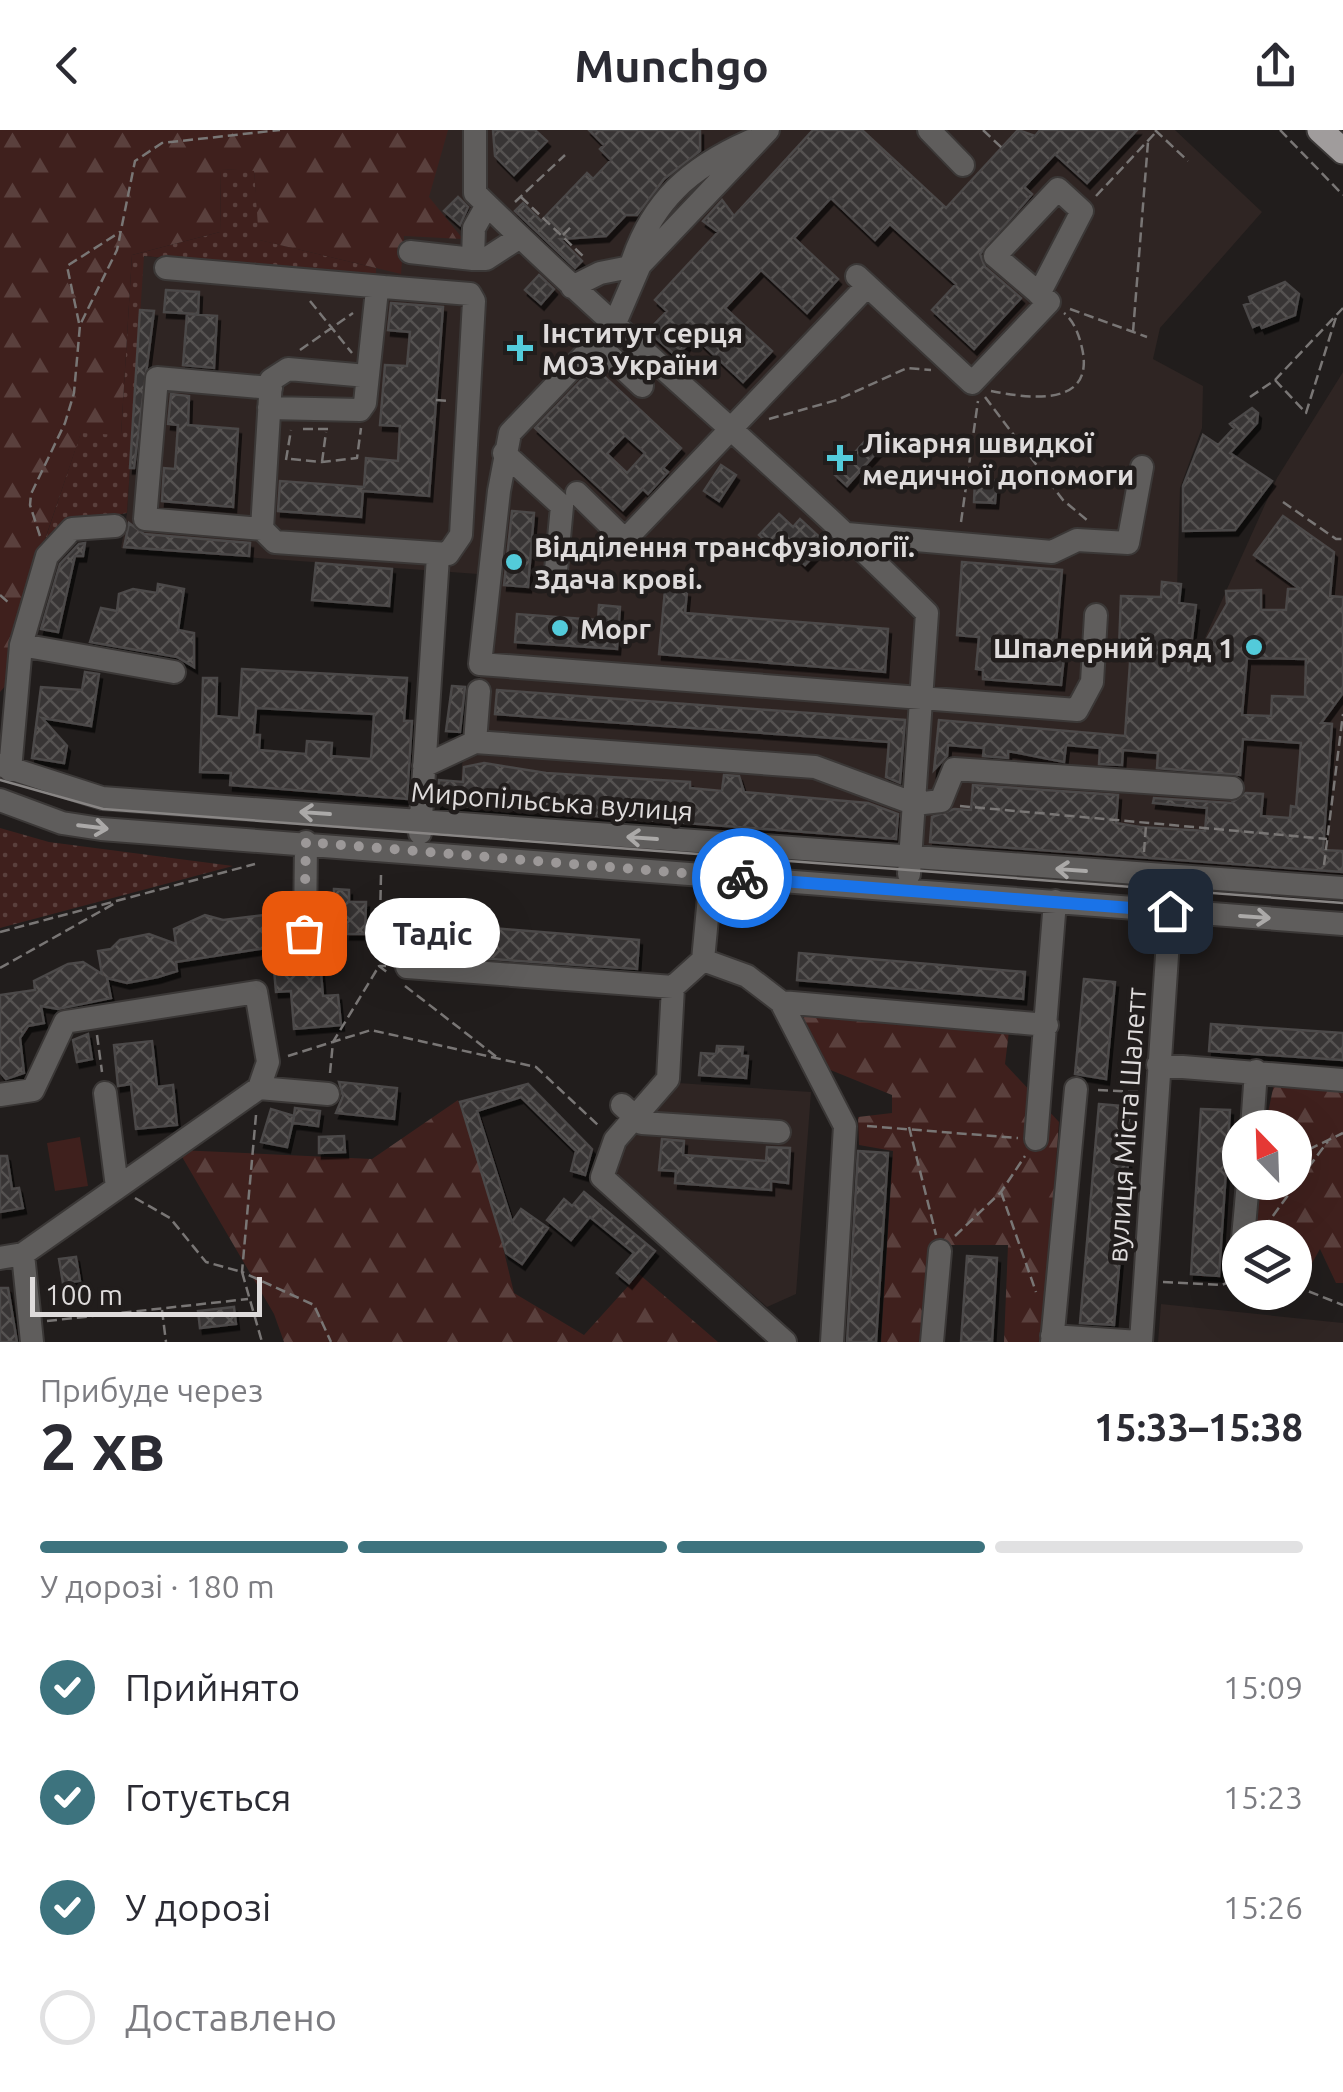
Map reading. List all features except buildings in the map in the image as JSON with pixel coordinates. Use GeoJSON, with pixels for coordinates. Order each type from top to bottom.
{"type":"FeatureCollection","features":[{"type":"Feature","properties":{"kind":"main road"},"geometry":{"type":"LineString","coordinates":[[1320,130],[1343,151]]}},
{"type":"Feature","properties":{"kind":"street"},"geometry":{"type":"LineString","coordinates":[[475,130],[475,193],[520,237],[584,277],[614,323],[847,534],[927,613],[908,889]]}},
{"type":"Feature","properties":{"kind":"street"},"geometry":{"type":"LineString","coordinates":[[929,130],[963,165]]}},
{"type":"Feature","properties":{"kind":"street"},"geometry":{"type":"LineString","coordinates":[[1311,130],[1343,163]]}},
{"type":"Feature","properties":{"kind":"street"},"geometry":{"type":"LineString","coordinates":[[766,133],[636,265],[614,323],[510,433],[504,453],[480,664],[1077,710],[1092,682],[1096,615]]}},
{"type":"Feature","properties":{"kind":"street"},"geometry":{"type":"LineString","coordinates":[[576,494],[625,540],[733,429],[800,346],[862,281],[972,384],[1044,298],[1082,211],[1058,188],[995,256],[1044,298]]}},
{"type":"Feature","properties":{"kind":"street"},"geometry":{"type":"LineString","coordinates":[[473,259],[474,228],[494,211]]}},
{"type":"Feature","properties":{"kind":"street"},"geometry":{"type":"LineString","coordinates":[[410,252],[486,258],[520,237]]}},
{"type":"Feature","properties":{"kind":"street"},"geometry":{"type":"LineString","coordinates":[[584,277],[636,265]]}},
{"type":"Feature","properties":{"kind":"street"},"geometry":{"type":"LineString","coordinates":[[166,268],[379,291],[463,292],[474,301],[461,535],[458,545],[438,556],[276,542],[262,529],[145,519],[157,378],[354,413],[365,402],[379,291]]}},
{"type":"Feature","properties":{"kind":"street"},"geometry":{"type":"LineString","coordinates":[[596,342],[642,386]]}},
{"type":"Feature","properties":{"kind":"street"},"geometry":{"type":"LineString","coordinates":[[262,529],[270,398],[277,373],[288,369],[368,373]]}},
{"type":"Feature","properties":{"kind":"street"},"geometry":{"type":"LineString","coordinates":[[504,453],[562,506],[555,581]]}},
{"type":"Feature","properties":{"kind":"street"},"geometry":{"type":"LineString","coordinates":[[847,534],[1052,552],[1077,540],[1128,543],[1142,468]]}},
{"type":"Feature","properties":{"kind":"street"},"geometry":{"type":"LineString","coordinates":[[5,767],[21,646],[47,556],[72,529],[116,526]]}},
{"type":"Feature","properties":{"kind":"street"},"geometry":{"type":"LineString","coordinates":[[419,852],[438,556]]}},
{"type":"Feature","properties":{"kind":"street"},"geometry":{"type":"LineString","coordinates":[[21,646],[174,672]]}},
{"type":"Feature","properties":{"kind":"street"},"geometry":{"type":"LineString","coordinates":[[475,742],[479,691]]}},
{"type":"Feature","properties":{"kind":"street"},"geometry":{"type":"LineString","coordinates":[[424,766],[475,742],[815,767],[915,804],[941,801],[954,769],[1232,788]]}},
{"type":"Feature","properties":{"kind":"street","name":"Миропільська вулиця"},"geometry":{"type":"LineString","coordinates":[[5,767],[102,798],[1332,888]]}},
{"type":"Feature","properties":{"kind":"street"},"geometry":{"type":"LineString","coordinates":[[0,800],[62,823],[101,829],[1343,924]]}},
{"type":"Feature","properties":{"kind":"street"},"geometry":{"type":"LineString","coordinates":[[304,933],[306,842]]}},
{"type":"Feature","properties":{"kind":"street"},"geometry":{"type":"LineString","coordinates":[[711,876],[668,1078],[629,1111],[602,1177],[786,1342]]}},
{"type":"Feature","properties":{"kind":"street"},"geometry":{"type":"LineString","coordinates":[[1036,1140],[1055,900]]}},
{"type":"Feature","properties":{"kind":"street","name":"вулиця Міста Шалетт"},"geometry":{"type":"LineString","coordinates":[[1140,1342],[1170,911]]}},
{"type":"Feature","properties":{"kind":"street"},"geometry":{"type":"LineString","coordinates":[[407,966],[689,978],[747,976],[781,1002],[845,1126],[832,1342]]}},
{"type":"Feature","properties":{"kind":"street"},"geometry":{"type":"LineString","coordinates":[[0,1095],[32,1090],[60,1025],[95,1016],[256,992],[268,1062],[259,1088],[16,1260],[32,1332]]}},
{"type":"Feature","properties":{"kind":"street"},"geometry":{"type":"LineString","coordinates":[[781,1002],[1047,1025]]}},
{"type":"Feature","properties":{"kind":"street"},"geometry":{"type":"LineString","coordinates":[[1158,1065],[1343,1080]]}},
{"type":"Feature","properties":{"kind":"street"},"geometry":{"type":"LineString","coordinates":[[1253,1110],[1256,1072]]}},
{"type":"Feature","properties":{"kind":"street"},"geometry":{"type":"LineString","coordinates":[[259,1088],[328,1094]]}},
{"type":"Feature","properties":{"kind":"street"},"geometry":{"type":"LineString","coordinates":[[1076,1089],[1052,1339],[1140,1342]]}},
{"type":"Feature","properties":{"kind":"street"},"geometry":{"type":"LineString","coordinates":[[105,1093],[116,1187]]}},
{"type":"Feature","properties":{"kind":"street"},"geometry":{"type":"LineString","coordinates":[[629,1111],[642,1123],[779,1132]]}},
{"type":"Feature","properties":{"kind":"street"},"geometry":{"type":"LineString","coordinates":[[932,1342],[940,1251]]}},
{"type":"Feature","properties":{"kind":"path"},"geometry":{"type":"LineString","coordinates":[[80,325],[117,250],[135,162],[162,143],[280,130]]}},
{"type":"Feature","properties":{"kind":"path"},"geometry":{"type":"LineString","coordinates":[[983,130],[1002,148]]}},
{"type":"Feature","properties":{"kind":"path"},"geometry":{"type":"LineString","coordinates":[[1280,130],[1343,194]]}},
{"type":"Feature","properties":{"kind":"path"},"geometry":{"type":"LineString","coordinates":[[1082,211],[1156,131],[1188,161]]}},
{"type":"Feature","properties":{"kind":"path"},"geometry":{"type":"LineString","coordinates":[[1133,332],[1148,142]]}},
{"type":"Feature","properties":{"kind":"path"},"geometry":{"type":"LineString","coordinates":[[494,211],[521,197],[565,155]]}},
{"type":"Feature","properties":{"kind":"path"},"geometry":{"type":"LineString","coordinates":[[521,197],[562,236],[584,277]]}},
{"type":"Feature","properties":{"kind":"path"},"geometry":{"type":"LineString","coordinates":[[562,236],[573,225]]}},
{"type":"Feature","properties":{"kind":"path"},"geometry":{"type":"LineString","coordinates":[[47,556],[45,539],[38,535],[30,505],[31,494],[50,460],[74,393],[80,325],[67,266],[122,231]]}},
{"type":"Feature","properties":{"kind":"path"},"geometry":{"type":"LineString","coordinates":[[294,280],[330,332],[368,373]]}},
{"type":"Feature","properties":{"kind":"path"},"geometry":{"type":"LineString","coordinates":[[288,369],[303,345],[330,332],[379,291]]}},
{"type":"Feature","properties":{"kind":"path"},"geometry":{"type":"LineString","coordinates":[[1044,298],[1147,338]]}},
{"type":"Feature","properties":{"kind":"path"},"geometry":{"type":"LineString","coordinates":[[980,389],[1039,400],[1061,394],[1077,381],[1084,366],[1072,320],[1044,298]]}},
{"type":"Feature","properties":{"kind":"path"},"geometry":{"type":"LineString","coordinates":[[1250,397],[1275,380],[1343,308]]}},
{"type":"Feature","properties":{"kind":"path"},"geometry":{"type":"LineString","coordinates":[[1275,380],[1306,414],[1338,314]]}},
{"type":"Feature","properties":{"kind":"path"},"geometry":{"type":"LineString","coordinates":[[768,419],[836,400],[907,368],[940,371]]}},
{"type":"Feature","properties":{"kind":"path"},"geometry":{"type":"LineString","coordinates":[[980,389],[1063,500],[1088,521]]}},
{"type":"Feature","properties":{"kind":"path"},"geometry":{"type":"LineString","coordinates":[[958,543],[980,389]]}},
{"type":"Feature","properties":{"kind":"path"},"geometry":{"type":"LineString","coordinates":[[436,400],[443,400]]}},
{"type":"Feature","properties":{"kind":"path"},"geometry":{"type":"LineString","coordinates":[[266,468],[289,458],[322,462],[357,458],[365,402]]}},
{"type":"Feature","properties":{"kind":"path"},"geometry":{"type":"LineString","coordinates":[[289,458],[292,428],[326,431],[338,426]]}},
{"type":"Feature","properties":{"kind":"path"},"geometry":{"type":"LineString","coordinates":[[322,462],[326,431]]}},
{"type":"Feature","properties":{"kind":"path"},"geometry":{"type":"LineString","coordinates":[[1283,502],[1336,539],[1343,539]]}},
{"type":"Feature","properties":{"kind":"path"},"geometry":{"type":"LineString","coordinates":[[1332,888],[1327,839],[1343,714]]}},
{"type":"Feature","properties":{"kind":"path"},"geometry":{"type":"LineString","coordinates":[[941,801],[1327,839]]}},
{"type":"Feature","properties":{"kind":"path"},"geometry":{"type":"LineString","coordinates":[[1142,874],[1146,824]]}},
{"type":"Feature","properties":{"kind":"path"},"geometry":{"type":"LineString","coordinates":[[0,932],[255,864]]}},
{"type":"Feature","properties":{"kind":"path"},"geometry":{"type":"LineString","coordinates":[[0,968],[120,900]]}},
{"type":"Feature","properties":{"kind":"path"},"geometry":{"type":"LineString","coordinates":[[328,1094],[334,1042],[378,966]]}},
{"type":"Feature","properties":{"kind":"path"},"geometry":{"type":"LineString","coordinates":[[95,1016],[105,1093]]}},
{"type":"Feature","properties":{"kind":"path"},"geometry":{"type":"LineString","coordinates":[[268,1062],[372,1030],[536,1067],[615,1140]]}},
{"type":"Feature","properties":{"kind":"path"},"geometry":{"type":"LineString","coordinates":[[259,1088],[242,1272],[262,1342]]}},
{"type":"Feature","properties":{"kind":"path"},"geometry":{"type":"LineString","coordinates":[[1076,1089],[1156,1093]]}},
{"type":"Feature","properties":{"kind":"path"},"geometry":{"type":"LineString","coordinates":[[845,1126],[909,1127],[1036,1140],[1001,1192],[940,1251]]}},
{"type":"Feature","properties":{"kind":"path"},"geometry":{"type":"LineString","coordinates":[[909,1127],[940,1251]]}},
{"type":"Feature","properties":{"kind":"path"},"geometry":{"type":"LineString","coordinates":[[1312,1148],[1343,1133]]}},
{"type":"Feature","properties":{"kind":"path"},"geometry":{"type":"LineString","coordinates":[[1269,1220],[1328,1141]]}},
{"type":"Feature","properties":{"kind":"path"},"geometry":{"type":"LineString","coordinates":[[116,1187],[170,1218],[206,1262],[242,1272],[314,1304],[331,1342]]}},
{"type":"Feature","properties":{"kind":"path"},"geometry":{"type":"LineString","coordinates":[[1001,1192],[1039,1300]]}},
{"type":"Feature","properties":{"kind":"path"},"geometry":{"type":"LineString","coordinates":[[1146,1281],[1222,1285]]}},
{"type":"Feature","properties":{"kind":"path"},"geometry":{"type":"LineString","coordinates":[[1312,1293],[1343,1305]]}},
{"type":"Feature","properties":{"kind":"path"},"geometry":{"type":"LineString","coordinates":[[32,1332],[162,1308],[250,1298]]}},
{"type":"Feature","properties":{"kind":"path"},"geometry":{"type":"LineString","coordinates":[[162,1308],[166,1342]]}},
{"type":"Feature","properties":{"kind":"shaded area"},"geometry":{"type":"Polygon","coordinates":[[[382,130],[1175,130],[1262,212],[1160,328],[1153,359],[1203,386],[1202,428],[1180,488],[1175,658],[1195,660],[1277,478],[1343,372],[1343,877],[460,809],[462,765],[480,677],[472,675],[478,574],[121,548],[127,513],[143,256],[375,277],[382,130]]]}},
{"type":"Feature","properties":{"kind":"shaded area"},"geometry":{"type":"Polygon","coordinates":[[[678,1083],[811,1092],[796,1294],[767,1307],[614,1174],[625,1141],[678,1083]]]}},
{"type":"Feature","properties":{"kind":"shaded area"},"geometry":{"type":"Polygon","coordinates":[[[1161,1304],[1343,1323],[1343,1342],[1158,1342],[1161,1304]]]}},
{"type":"Feature","properties":{"kind":"green space"},"geometry":{"type":"Polygon","coordinates":[[[0,130],[448,130],[429,197],[463,239],[404,236],[401,274],[259,240],[254,171],[221,169],[220,232],[132,255],[121,435],[81,433],[35,569],[7,684],[0,692],[0,130]]]}},
{"type":"Feature","properties":{"kind":"green space"},"geometry":{"type":"Polygon","coordinates":[[[221,169],[254,170],[260,240],[376,268],[376,277],[144,256],[127,513],[74,522],[40,555],[81,432],[121,434],[132,255],[220,232],[221,169]]]}},
{"type":"Feature","properties":{"kind":"green space"},"geometry":{"type":"Polygon","coordinates":[[[0,828],[49,842],[233,866],[0,928],[0,828]]]}},
{"type":"Feature","properties":{"kind":"green space"},"geometry":{"type":"Polygon","coordinates":[[[800,1012],[1009,1031],[1005,1064],[1059,1122],[1043,1342],[1004,1342],[1008,1245],[932,1245],[923,1342],[881,1342],[893,1151],[859,1145],[858,1117],[892,1113],[892,1095],[828,1069],[800,1012]]]}},
{"type":"Feature","properties":{"kind":"green space"},"geometry":{"type":"Polygon","coordinates":[[[1274,1084],[1343,1089],[1343,1283],[1336,1283],[1320,1249],[1312,1263],[1312,1220],[1251,1220],[1250,1200],[1312,1200],[1312,1110],[1269,1110],[1274,1084]]]}},
{"type":"Feature","properties":{"kind":"green space"},"geometry":{"type":"Polygon","coordinates":[[[458,1100],[495,1214],[514,1293],[584,1335],[639,1274],[718,1342],[284,1342],[274,1314],[178,1150],[372,1159],[458,1100]]]}},
{"type":"Feature","properties":{"kind":"green space"},"geometry":{"type":"Polygon","coordinates":[[[80,1137],[88,1186],[55,1191],[47,1143],[80,1137]]]}},
{"type":"Feature","properties":{"kind":"tram line"},"geometry":{"type":"LineString","coordinates":[[0,780],[103,809],[1343,903]]}},
{"type":"Feature","properties":{"kind":"way so far"},"geometry":{"type":"LineString","coordinates":[[304,933],[306,842],[742,878]]}},
{"type":"Feature","properties":{"kind":"place","name":"Інститут серця МОЗ України"},"geometry":{"type":"Point","coordinates":[520,348]}},
{"type":"Feature","properties":{"kind":"place","name":"Лікарня швидкої медичної допомоги"},"geometry":{"type":"Point","coordinates":[840,458]}},
{"type":"Feature","properties":{"kind":"place","name":"Відділення трансфузіології. Здача крові."},"geometry":{"type":"Point","coordinates":[514,562]}},
{"type":"Feature","properties":{"kind":"place","name":"Морг"},"geometry":{"type":"Point","coordinates":[560,628]}},
{"type":"Feature","properties":{"kind":"place","name":"Шпалерний ряд 1"},"geometry":{"type":"Point","coordinates":[1254,647]}},
{"type":"Feature","properties":{"kind":"place","name":"Тадіс"},"geometry":{"type":"Point","coordinates":[304,933]}},
{"type":"Feature","properties":{"kind":"route"},"geometry":{"type":"LineString","coordinates":[[742,878],[1170,911]]}}]}
